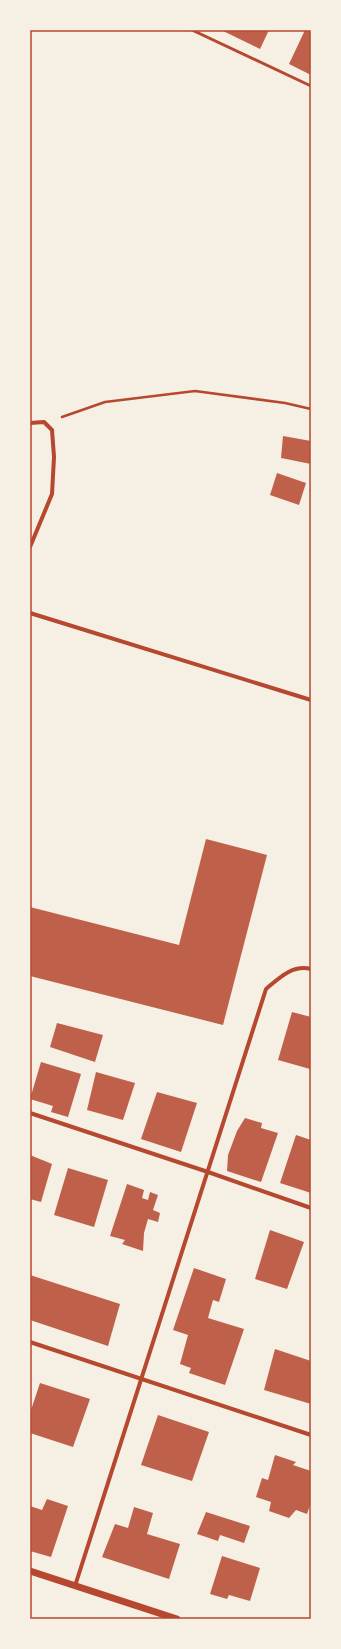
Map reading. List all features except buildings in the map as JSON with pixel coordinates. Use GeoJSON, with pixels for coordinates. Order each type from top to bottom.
{"type":"FeatureCollection","features":[{"type":"Feature","properties":{"kind":"street"},"geometry":{"type":"LineString","coordinates":[[30,423],[44,422],[52,430],[54,457],[52,494],[30,547]]}},
{"type":"Feature","properties":{"kind":"street"},"geometry":{"type":"LineString","coordinates":[[30,613],[311,700]]}},
{"type":"Feature","properties":{"kind":"street"},"geometry":{"type":"LineString","coordinates":[[75,1586],[266,989],[287,971],[307,968],[311,969]]}},
{"type":"Feature","properties":{"kind":"street"},"geometry":{"type":"LineString","coordinates":[[30,1113],[311,1208]]}},
{"type":"Feature","properties":{"kind":"street"},"geometry":{"type":"LineString","coordinates":[[30,1342],[311,1434]]}},
{"type":"Feature","properties":{"kind":"street"},"geometry":{"type":"LineString","coordinates":[[30,1571],[177,1619]]}},
{"type":"Feature","properties":{"kind":"lane"},"geometry":{"type":"LineString","coordinates":[[192,30],[311,86]]}},
{"type":"Feature","properties":{"kind":"path"},"geometry":{"type":"LineString","coordinates":[[44,422],[105,402],[195,391],[285,403],[311,409]]}}]}
